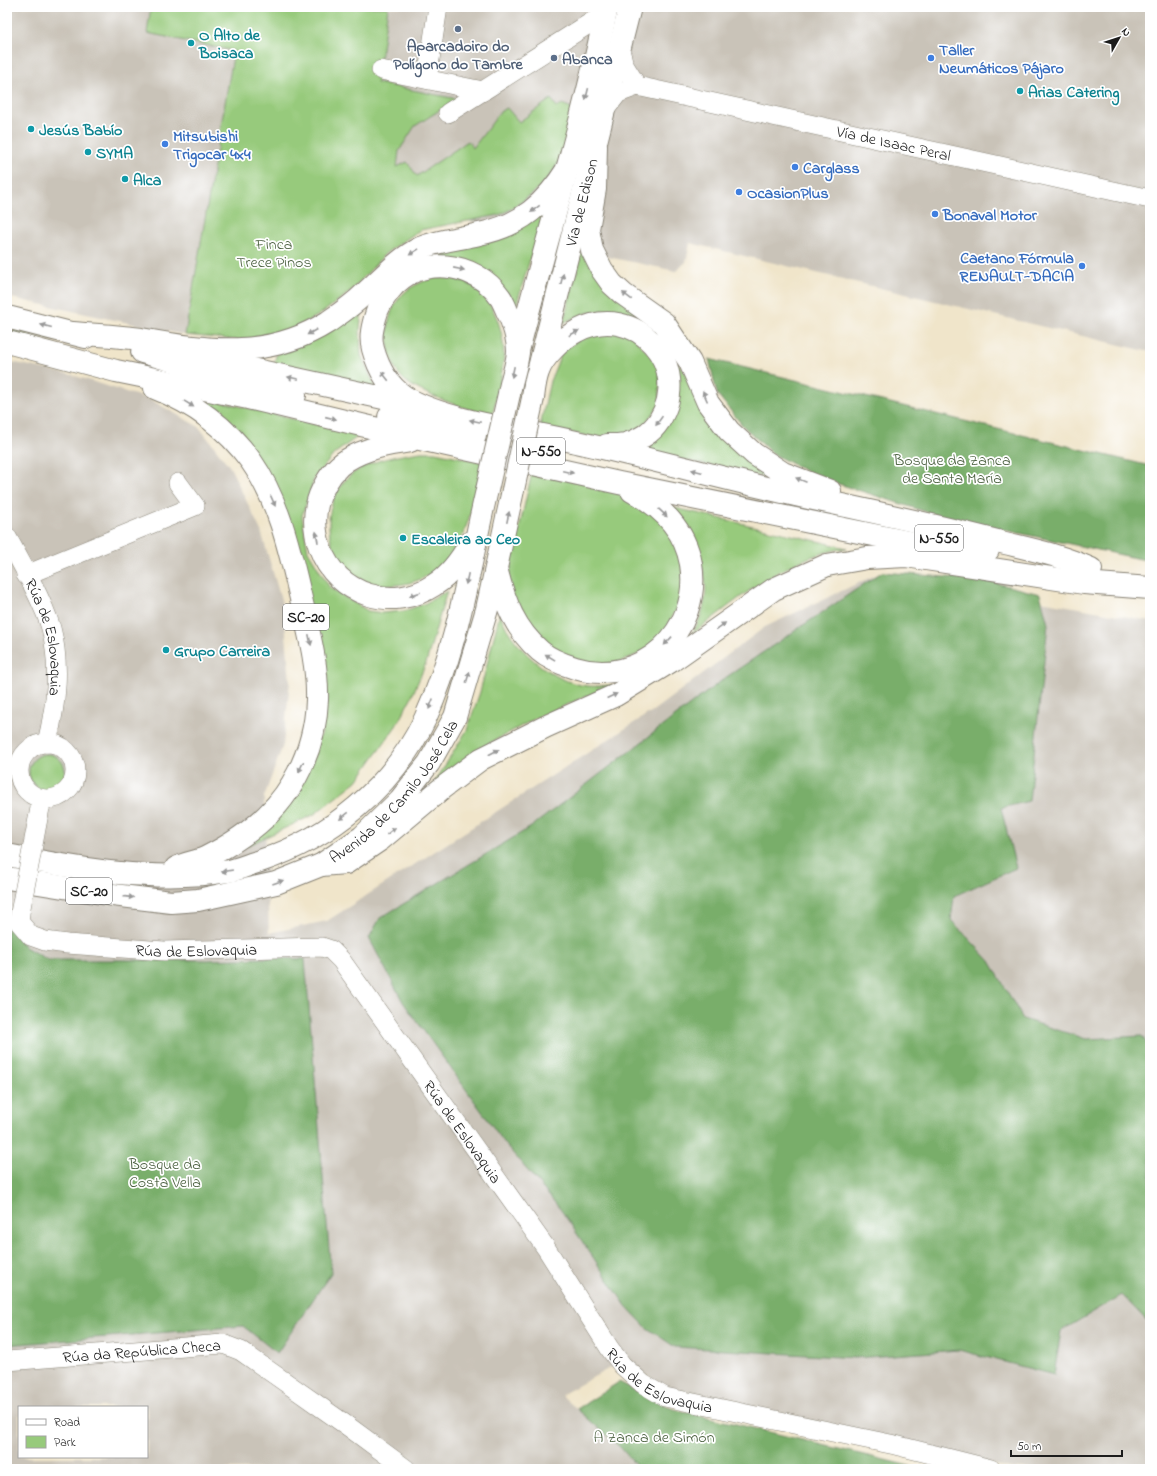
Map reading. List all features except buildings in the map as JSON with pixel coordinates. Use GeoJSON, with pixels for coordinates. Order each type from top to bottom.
{"type":"FeatureCollection","features":[{"type":"Feature","properties":{"kind":"main road","name":"Vía de Edison"},"geometry":{"type":"LineString","coordinates":[[532,398],[630,7]]}},
{"type":"Feature","properties":{"kind":"main road","name":"Vía de Edison"},"geometry":{"type":"LineString","coordinates":[[509,394],[518,351],[536,281],[568,168],[606,10]]}},
{"type":"Feature","properties":{"kind":"main road"},"geometry":{"type":"LineString","coordinates":[[596,146],[595,189],[588,229],[592,250],[612,284],[664,324],[690,362],[708,403],[729,431],[754,454],[783,473],[903,518]]}},
{"type":"Feature","properties":{"kind":"main road"},"geometry":{"type":"LineString","coordinates":[[72,333],[139,339],[204,349],[242,350],[289,342],[308,334],[349,308],[390,269],[419,249],[433,243],[496,230],[525,216],[544,202],[555,189],[568,168]]}},
{"type":"Feature","properties":{"kind":"main road"},"geometry":{"type":"LineString","coordinates":[[427,407],[402,396],[382,374],[375,359],[371,340],[378,305],[394,285],[407,274],[420,268],[434,266],[467,271],[480,278],[500,296],[512,321],[518,351]]}},
{"type":"Feature","properties":{"kind":"main road"},"geometry":{"type":"LineString","coordinates":[[7,317],[72,333],[295,395]]}},
{"type":"Feature","properties":{"kind":"main road"},"geometry":{"type":"LineString","coordinates":[[538,370],[552,350],[567,336],[587,326],[612,323],[633,328],[649,339],[659,350],[670,377],[670,393],[666,410],[656,425],[644,437],[625,444],[596,446]]}},
{"type":"Feature","properties":{"kind":"main road"},"geometry":{"type":"LineString","coordinates":[[113,337],[427,407],[459,417],[596,446],[789,493],[903,518],[1069,559],[1091,569]]}},
{"type":"Feature","properties":{"kind":"main road"},"geometry":{"type":"LineString","coordinates":[[7,342],[295,395]]}},
{"type":"Feature","properties":{"kind":"main road"},"geometry":{"type":"LineString","coordinates":[[7,342],[116,371],[248,398],[461,449],[619,483],[913,543],[988,550]]}},
{"type":"Feature","properties":{"kind":"main road","name":"SC-20"},"geometry":{"type":"LineString","coordinates":[[116,371],[188,404],[220,428],[251,461],[266,487],[278,513],[287,540],[306,617],[316,679],[317,700],[310,745],[292,785],[279,802],[249,832],[236,841],[202,859],[178,866],[166,876]]}},
{"type":"Feature","properties":{"kind":"main road","name":"Avenida de Camilo José Cela"},"geometry":{"type":"LineString","coordinates":[[7,855],[76,869],[166,876],[230,871],[282,854],[327,830],[368,798],[401,760],[424,720],[440,682],[458,623],[509,394]]}},
{"type":"Feature","properties":{"kind":"main road","name":"N-550"},"geometry":{"type":"LineString","coordinates":[[295,395],[988,550],[1091,569],[1150,583]]}},
{"type":"Feature","properties":{"kind":"main road","name":"Avenida de Camilo José Cela"},"geometry":{"type":"LineString","coordinates":[[7,878],[113,896],[171,902],[198,900],[276,884],[321,865],[362,837],[400,800],[429,763],[455,717],[487,609],[514,490],[532,398]]}},
{"type":"Feature","properties":{"kind":"main road"},"geometry":{"type":"LineString","coordinates":[[420,439],[388,444],[369,450],[347,460],[333,472],[324,485],[317,503],[315,521],[317,540],[323,556],[332,572],[346,585],[364,594],[384,599],[404,598],[420,593],[435,585],[448,574],[463,557],[478,528]]}},
{"type":"Feature","properties":{"kind":"main road"},"geometry":{"type":"LineString","coordinates":[[496,569],[508,609],[525,636],[540,651],[561,664],[584,671],[606,673],[631,667],[652,657],[669,642],[683,622],[691,600],[693,577],[689,555],[681,535],[666,515],[645,498],[619,483]]}},
{"type":"Feature","properties":{"kind":"main road"},"geometry":{"type":"LineString","coordinates":[[321,865],[346,863],[380,840],[441,789],[481,759],[547,726],[616,695],[673,660],[774,589],[827,565],[867,558],[906,556],[1084,583],[1150,588]]}},
{"type":"Feature","properties":{"kind":"street"},"geometry":{"type":"LineString","coordinates":[[426,80],[438,7]]}},
{"type":"Feature","properties":{"kind":"street"},"geometry":{"type":"LineString","coordinates":[[448,113],[606,10]]}},
{"type":"Feature","properties":{"kind":"street"},"geometry":{"type":"LineString","coordinates":[[603,112],[618,93],[637,86],[624,65],[620,50]]}},
{"type":"Feature","properties":{"kind":"street"},"geometry":{"type":"LineString","coordinates":[[381,70],[483,91]]}},
{"type":"Feature","properties":{"kind":"street","name":"Vía de Isaac Peral"},"geometry":{"type":"LineString","coordinates":[[637,86],[1150,199]]}},
{"type":"Feature","properties":{"kind":"street"},"geometry":{"type":"LineString","coordinates":[[26,574],[195,506],[178,483]]}},
{"type":"Feature","properties":{"kind":"street","name":"Rúa de Eslovaquia"},"geometry":{"type":"LineString","coordinates":[[8,540],[26,574],[50,627],[56,653],[57,679],[48,743]]}},
{"type":"Feature","properties":{"kind":"street"},"geometry":{"type":"LineString","coordinates":[[48,743],[60,747],[71,756],[75,774],[72,783],[67,790],[60,796],[41,804],[23,786],[19,773],[19,764],[23,755],[30,748],[38,744],[48,743]]}},
{"type":"Feature","properties":{"kind":"street","name":"Rúa de Eslovaquia"},"geometry":{"type":"LineString","coordinates":[[41,804],[19,922],[30,936],[45,941],[67,944],[164,951],[322,947],[331,950],[341,960],[546,1248],[622,1365],[643,1384],[665,1397],[895,1446],[990,1469]]}},
{"type":"Feature","properties":{"kind":"street","name":"Rúa da República Checa"},"geometry":{"type":"LineString","coordinates":[[7,1361],[223,1344],[241,1351],[349,1426],[406,1469]]}},
{"type":"Feature","properties":{"kind":"shaded area"},"geometry":{"type":"Polygon","coordinates":[[[7,7],[151,7],[147,33],[234,51],[185,335],[7,297],[7,7]]]}},
{"type":"Feature","properties":{"kind":"shaded area"},"geometry":{"type":"Polygon","coordinates":[[[388,7],[1150,7],[1150,352],[690,243],[686,262],[676,271],[608,257],[359,193],[388,7]]]}},
{"type":"Feature","properties":{"kind":"shaded area"},"geometry":{"type":"Polygon","coordinates":[[[7,361],[72,375],[151,400],[199,427],[230,467],[261,531],[284,610],[290,682],[283,745],[264,797],[269,933],[327,921],[654,710],[765,627],[882,572],[1150,621],[1150,1469],[1014,1469],[867,1438],[666,1390],[626,1359],[561,1395],[621,1448],[639,1469],[7,1469],[7,361]]]}},
{"type":"Feature","properties":{"kind":"green space","name":"Finca Trece Pinos"},"geometry":{"type":"Polygon","coordinates":[[[151,7],[388,7],[377,83],[457,99],[415,126],[399,151],[397,167],[407,162],[417,176],[468,141],[473,148],[501,111],[507,108],[519,122],[551,99],[557,107],[562,104],[574,109],[562,155],[554,170],[541,186],[509,210],[499,215],[420,230],[386,253],[354,288],[342,298],[319,315],[284,333],[238,340],[185,335],[234,51],[147,33],[151,7]]]}},
{"type":"Feature","properties":{"kind":"green space"},"geometry":{"type":"Polygon","coordinates":[[[546,206],[516,306],[423,261],[434,247],[546,206]]]}},
{"type":"Feature","properties":{"kind":"green space"},"geometry":{"type":"Polygon","coordinates":[[[582,251],[657,328],[680,366],[791,483],[643,451],[670,414],[644,323],[623,313],[604,310],[584,314],[563,323],[582,251]]]}},
{"type":"Feature","properties":{"kind":"green space"},"geometry":{"type":"Polygon","coordinates":[[[433,278],[458,280],[476,289],[485,297],[497,318],[501,330],[504,354],[501,378],[492,416],[445,401],[410,385],[396,370],[391,359],[387,336],[391,312],[404,293],[421,282],[433,278]]]}},
{"type":"Feature","properties":{"kind":"green space"},"geometry":{"type":"Polygon","coordinates":[[[362,305],[360,331],[361,355],[377,391],[271,366],[274,363],[277,353],[362,305]]]}},
{"type":"Feature","properties":{"kind":"green space"},"geometry":{"type":"Polygon","coordinates":[[[7,328],[55,341],[7,332],[7,328]]]}},
{"type":"Feature","properties":{"kind":"green space"},"geometry":{"type":"Polygon","coordinates":[[[591,331],[627,331],[659,364],[660,405],[640,429],[604,439],[540,427],[550,381],[562,352],[591,331]]]}},
{"type":"Feature","properties":{"kind":"green space","name":"Bosque da Zanca de Santa María"},"geometry":{"type":"Polygon","coordinates":[[[709,359],[1150,466],[1150,561],[939,516],[817,477],[773,454],[743,426],[717,394],[709,359]]]}},
{"type":"Feature","properties":{"kind":"green space"},"geometry":{"type":"Polygon","coordinates":[[[193,395],[360,435],[334,454],[314,479],[302,516],[308,551],[330,588],[368,611],[383,613],[404,611],[424,604],[447,591],[426,663],[412,696],[396,726],[357,781],[313,815],[238,850],[322,734],[291,527],[193,395]]]}},
{"type":"Feature","properties":{"kind":"green space"},"geometry":{"type":"Polygon","coordinates":[[[421,452],[435,452],[482,462],[467,524],[457,548],[448,562],[438,570],[423,578],[406,584],[386,585],[367,582],[351,573],[341,563],[334,551],[330,537],[329,523],[335,496],[342,484],[352,474],[360,469],[385,459],[421,452]]]}},
{"type":"Feature","properties":{"kind":"green space"},"geometry":{"type":"Polygon","coordinates":[[[533,468],[605,485],[660,518],[682,548],[684,595],[657,646],[605,668],[555,653],[533,633],[513,603],[509,578],[533,468]]]}},
{"type":"Feature","properties":{"kind":"green space"},"geometry":{"type":"Polygon","coordinates":[[[671,507],[847,548],[804,560],[784,569],[746,593],[692,634],[701,615],[705,598],[705,583],[697,553],[671,507]]]}},
{"type":"Feature","properties":{"kind":"green space"},"geometry":{"type":"Polygon","coordinates":[[[882,572],[984,580],[1040,594],[1048,624],[1029,801],[1001,808],[1016,868],[954,896],[951,920],[990,961],[1023,1019],[1086,1039],[1142,1036],[1150,1049],[1150,1324],[1122,1295],[1061,1331],[1054,1375],[959,1350],[855,1358],[675,1347],[647,1328],[626,1306],[561,1210],[506,1145],[403,1002],[369,938],[380,918],[531,827],[725,678],[882,572]]]}},
{"type":"Feature","properties":{"kind":"green space"},"geometry":{"type":"Polygon","coordinates":[[[500,613],[513,638],[534,661],[547,670],[560,678],[574,683],[591,686],[612,685],[536,718],[490,743],[433,785],[467,730],[480,692],[500,613]]]}},
{"type":"Feature","properties":{"kind":"green space"},"geometry":{"type":"Polygon","coordinates":[[[47,754],[60,759],[65,772],[60,785],[47,790],[34,785],[29,772],[34,759],[47,754]]]}},
{"type":"Feature","properties":{"kind":"green space","name":"Bosque da Costa Vella"},"geometry":{"type":"Polygon","coordinates":[[[7,907],[10,929],[25,947],[48,960],[305,959],[331,1273],[277,1353],[243,1326],[7,1345],[7,907]]]}},
{"type":"Feature","properties":{"kind":"green space","name":"A Zanca de Simón"},"geometry":{"type":"Polygon","coordinates":[[[619,1382],[674,1409],[922,1469],[639,1469],[621,1448],[577,1409],[619,1382]]]}},
{"type":"Feature","properties":{"kind":"place","name":"Aparcadoiro do Polígono do Tambre"},"geometry":{"type":"Point","coordinates":[458,29]}},
{"type":"Feature","properties":{"kind":"place","name":"O Alto de Boisaca"},"geometry":{"type":"Point","coordinates":[191,43]}},
{"type":"Feature","properties":{"kind":"place","name":"Abanca"},"geometry":{"type":"Point","coordinates":[554,58]}},
{"type":"Feature","properties":{"kind":"place","name":"Taller Neumáticos Pájaro"},"geometry":{"type":"Point","coordinates":[931,58]}},
{"type":"Feature","properties":{"kind":"place","name":"Arias Catering"},"geometry":{"type":"Point","coordinates":[1020,91]}},
{"type":"Feature","properties":{"kind":"place","name":"Jesús Babío"},"geometry":{"type":"Point","coordinates":[31,129]}},
{"type":"Feature","properties":{"kind":"place","name":"Mitsubishi Trigocar 4x4"},"geometry":{"type":"Point","coordinates":[165,144]}},
{"type":"Feature","properties":{"kind":"place","name":"SYMA"},"geometry":{"type":"Point","coordinates":[88,152]}},
{"type":"Feature","properties":{"kind":"place","name":"Carglass"},"geometry":{"type":"Point","coordinates":[795,167]}},
{"type":"Feature","properties":{"kind":"place","name":"Alca"},"geometry":{"type":"Point","coordinates":[125,179]}},
{"type":"Feature","properties":{"kind":"place","name":"OcasionPlus"},"geometry":{"type":"Point","coordinates":[739,192]}},
{"type":"Feature","properties":{"kind":"place","name":"Bonaval Motor"},"geometry":{"type":"Point","coordinates":[935,214]}},
{"type":"Feature","properties":{"kind":"place","name":"Caetano Fórmula RENAULT-DACIA"},"geometry":{"type":"Point","coordinates":[1082,266]}},
{"type":"Feature","properties":{"kind":"place","name":"Escaleira ao Ceo"},"geometry":{"type":"Point","coordinates":[403,538]}},
{"type":"Feature","properties":{"kind":"place","name":"Grupo Carreira"},"geometry":{"type":"Point","coordinates":[166,650]}}]}
